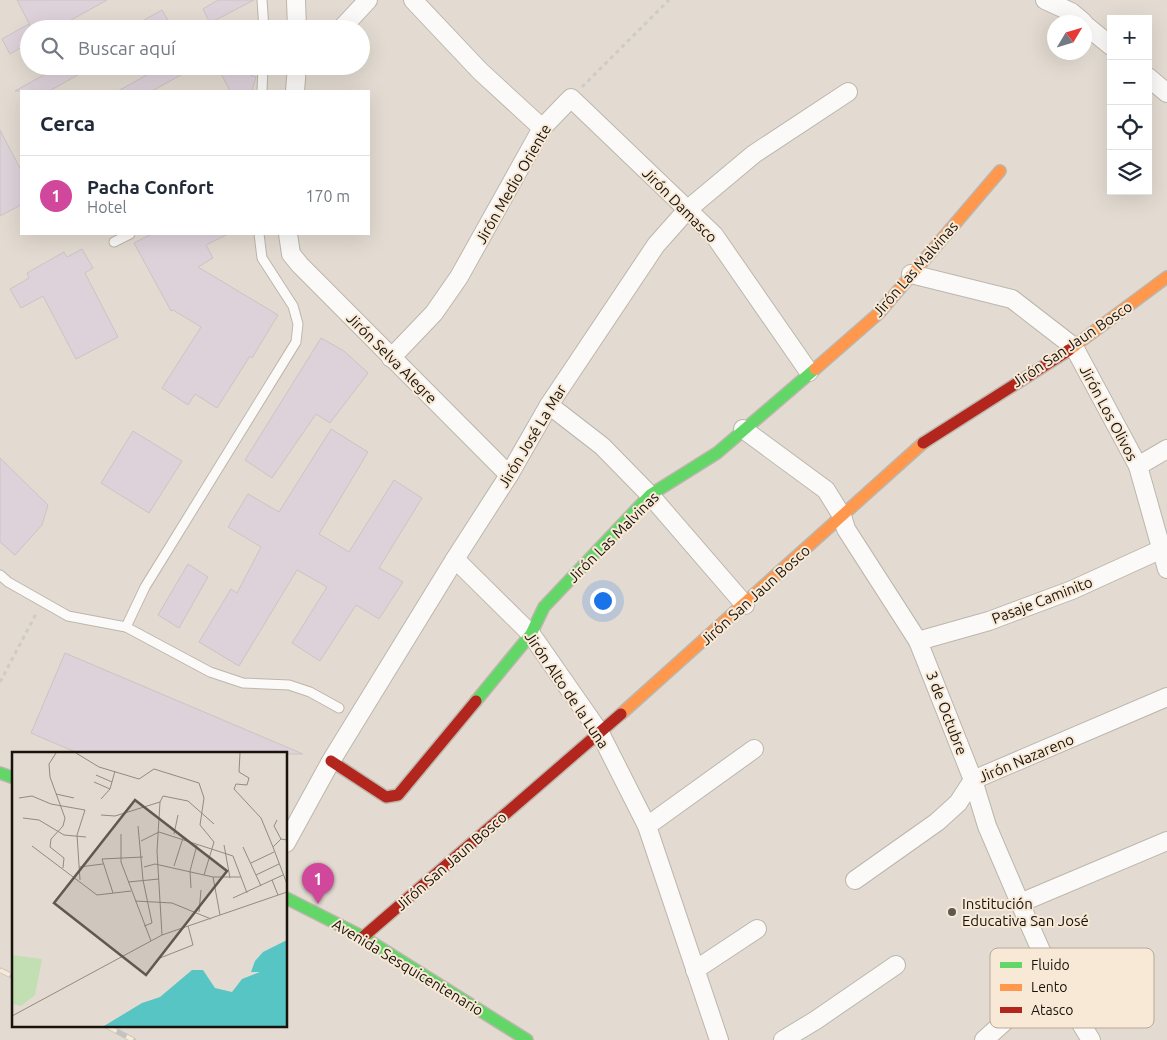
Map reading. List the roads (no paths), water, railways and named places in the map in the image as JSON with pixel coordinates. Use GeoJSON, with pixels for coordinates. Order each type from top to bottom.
{"type":"FeatureCollection","features":[{"type":"Feature","properties":{"kind":"street"},"geometry":{"type":"LineString","coordinates":[[296,0],[297,20]]}},
{"type":"Feature","properties":{"kind":"street"},"geometry":{"type":"LineString","coordinates":[[349,20],[368,0]]}},
{"type":"Feature","properties":{"kind":"street"},"geometry":{"type":"LineString","coordinates":[[413,0],[480,71],[542,128]]}},
{"type":"Feature","properties":{"kind":"street"},"geometry":{"type":"LineString","coordinates":[[1045,0],[1074,15]]}},
{"type":"Feature","properties":{"kind":"street"},"geometry":{"type":"LineString","coordinates":[[1092,30],[1107,43]]}},
{"type":"Feature","properties":{"kind":"street"},"geometry":{"type":"LineString","coordinates":[[296,90],[297,75]]}},
{"type":"Feature","properties":{"kind":"street"},"geometry":{"type":"LineString","coordinates":[[1152,80],[1167,93]]}},
{"type":"Feature","properties":{"kind":"street","name":"Jirón José La Mar"},"geometry":{"type":"LineString","coordinates":[[288,839],[331,761],[509,475],[550,404],[656,245],[686,210],[754,154],[848,92]]}},
{"type":"Feature","properties":{"kind":"street","name":"Jirón Medio Oriente"},"geometry":{"type":"LineString","coordinates":[[391,358],[434,313],[459,277],[542,128],[571,98]]}},
{"type":"Feature","properties":{"kind":"street","name":"Jirón Damasco"},"geometry":{"type":"LineString","coordinates":[[571,98],[714,235],[809,372]]}},
{"type":"Feature","properties":{"kind":"street","name":"Jirón Las Malvinas"},"geometry":{"type":"LineString","coordinates":[[331,761],[386,797],[398,795],[531,634],[544,607],[650,495],[717,453],[742,429],[879,313],[1000,171]]}},
{"type":"Feature","properties":{"kind":"street","name":"Jirón Selva Alegre"},"geometry":{"type":"LineString","coordinates":[[288,235],[291,254],[300,265],[509,475]]}},
{"type":"Feature","properties":{"kind":"street","name":"Jirón Los Olivos"},"geometry":{"type":"LineString","coordinates":[[911,274],[1012,299],[1074,347],[1138,466],[1167,569]]}},
{"type":"Feature","properties":{"kind":"street","name":"Jirón San Jaun Bosco"},"geometry":{"type":"LineString","coordinates":[[363,937],[600,733],[745,605],[929,438],[1074,347],[1167,277]]}},
{"type":"Feature","properties":{"kind":"street"},"geometry":{"type":"LineString","coordinates":[[550,404],[602,446],[650,495],[745,605]]}},
{"type":"Feature","properties":{"kind":"street","name":"3 de Octubre"},"geometry":{"type":"LineString","coordinates":[[742,429],[826,490],[842,516],[846,529],[918,640],[973,780],[987,826],[1040,948]]}},
{"type":"Feature","properties":{"kind":"street"},"geometry":{"type":"LineString","coordinates":[[1138,466],[1167,449]]}},
{"type":"Feature","properties":{"kind":"street","name":"Pasaje Caminito"},"geometry":{"type":"LineString","coordinates":[[918,640],[989,621],[1072,590],[1162,549]]}},
{"type":"Feature","properties":{"kind":"street","name":"Jirón Alto de la Luna"},"geometry":{"type":"LineString","coordinates":[[455,559],[531,634],[600,733],[647,826],[720,1040]]}},
{"type":"Feature","properties":{"kind":"street","name":"Jirón Nazareno"},"geometry":{"type":"LineString","coordinates":[[854,880],[937,822],[958,803],[973,780],[1167,697]]}},
{"type":"Feature","properties":{"kind":"street"},"geometry":{"type":"LineString","coordinates":[[647,826],[754,749]]}},
{"type":"Feature","properties":{"kind":"street"},"geometry":{"type":"LineString","coordinates":[[0,773],[12,777]]}},
{"type":"Feature","properties":{"kind":"street"},"geometry":{"type":"LineString","coordinates":[[1020,903],[1167,841]]}},
{"type":"Feature","properties":{"kind":"street","name":"Avenida Sesquicentenario"},"geometry":{"type":"LineString","coordinates":[[288,899],[363,937],[527,1040]]}},
{"type":"Feature","properties":{"kind":"street"},"geometry":{"type":"LineString","coordinates":[[695,970],[757,929]]}},
{"type":"Feature","properties":{"kind":"street"},"geometry":{"type":"LineString","coordinates":[[783,1040],[816,1020],[896,965]]}},
{"type":"Feature","properties":{"kind":"street"},"geometry":{"type":"LineString","coordinates":[[984,1040],[997,1028]]}},
{"type":"Feature","properties":{"kind":"street","name":"3 de Octubre"},"geometry":{"type":"LineString","coordinates":[[1084,1028],[1091,1040]]}},
{"type":"Feature","properties":{"kind":"lane"},"geometry":{"type":"LineString","coordinates":[[262,0],[263,20]]}},
{"type":"Feature","properties":{"kind":"lane"},"geometry":{"type":"LineString","coordinates":[[262,90],[263,75]]}},
{"type":"Feature","properties":{"kind":"lane"},"geometry":{"type":"LineString","coordinates":[[114,242],[128,235]]}},
{"type":"Feature","properties":{"kind":"lane"},"geometry":{"type":"LineString","coordinates":[[126,627],[145,587],[296,342],[298,324],[293,306],[262,258],[259,235]]}},
{"type":"Feature","properties":{"kind":"lane"},"geometry":{"type":"LineString","coordinates":[[0,575],[8,582],[68,616],[126,627],[210,672],[243,684],[289,685],[310,692],[339,708]]}},
{"type":"Feature","properties":{"kind":"railway"},"geometry":{"type":"LineString","coordinates":[[0,970],[12,976]]}},
{"type":"Feature","properties":{"kind":"railway"},"geometry":{"type":"LineString","coordinates":[[111,1028],[133,1040]]}},
{"type":"Feature","properties":{"kind":"place","name":"Pacha Confort"},"geometry":{"type":"Point","coordinates":[318,904]}},
{"type":"Feature","properties":{"kind":"place","name":"Institución Educativa San José"},"geometry":{"type":"Point","coordinates":[952,912]}}]}
